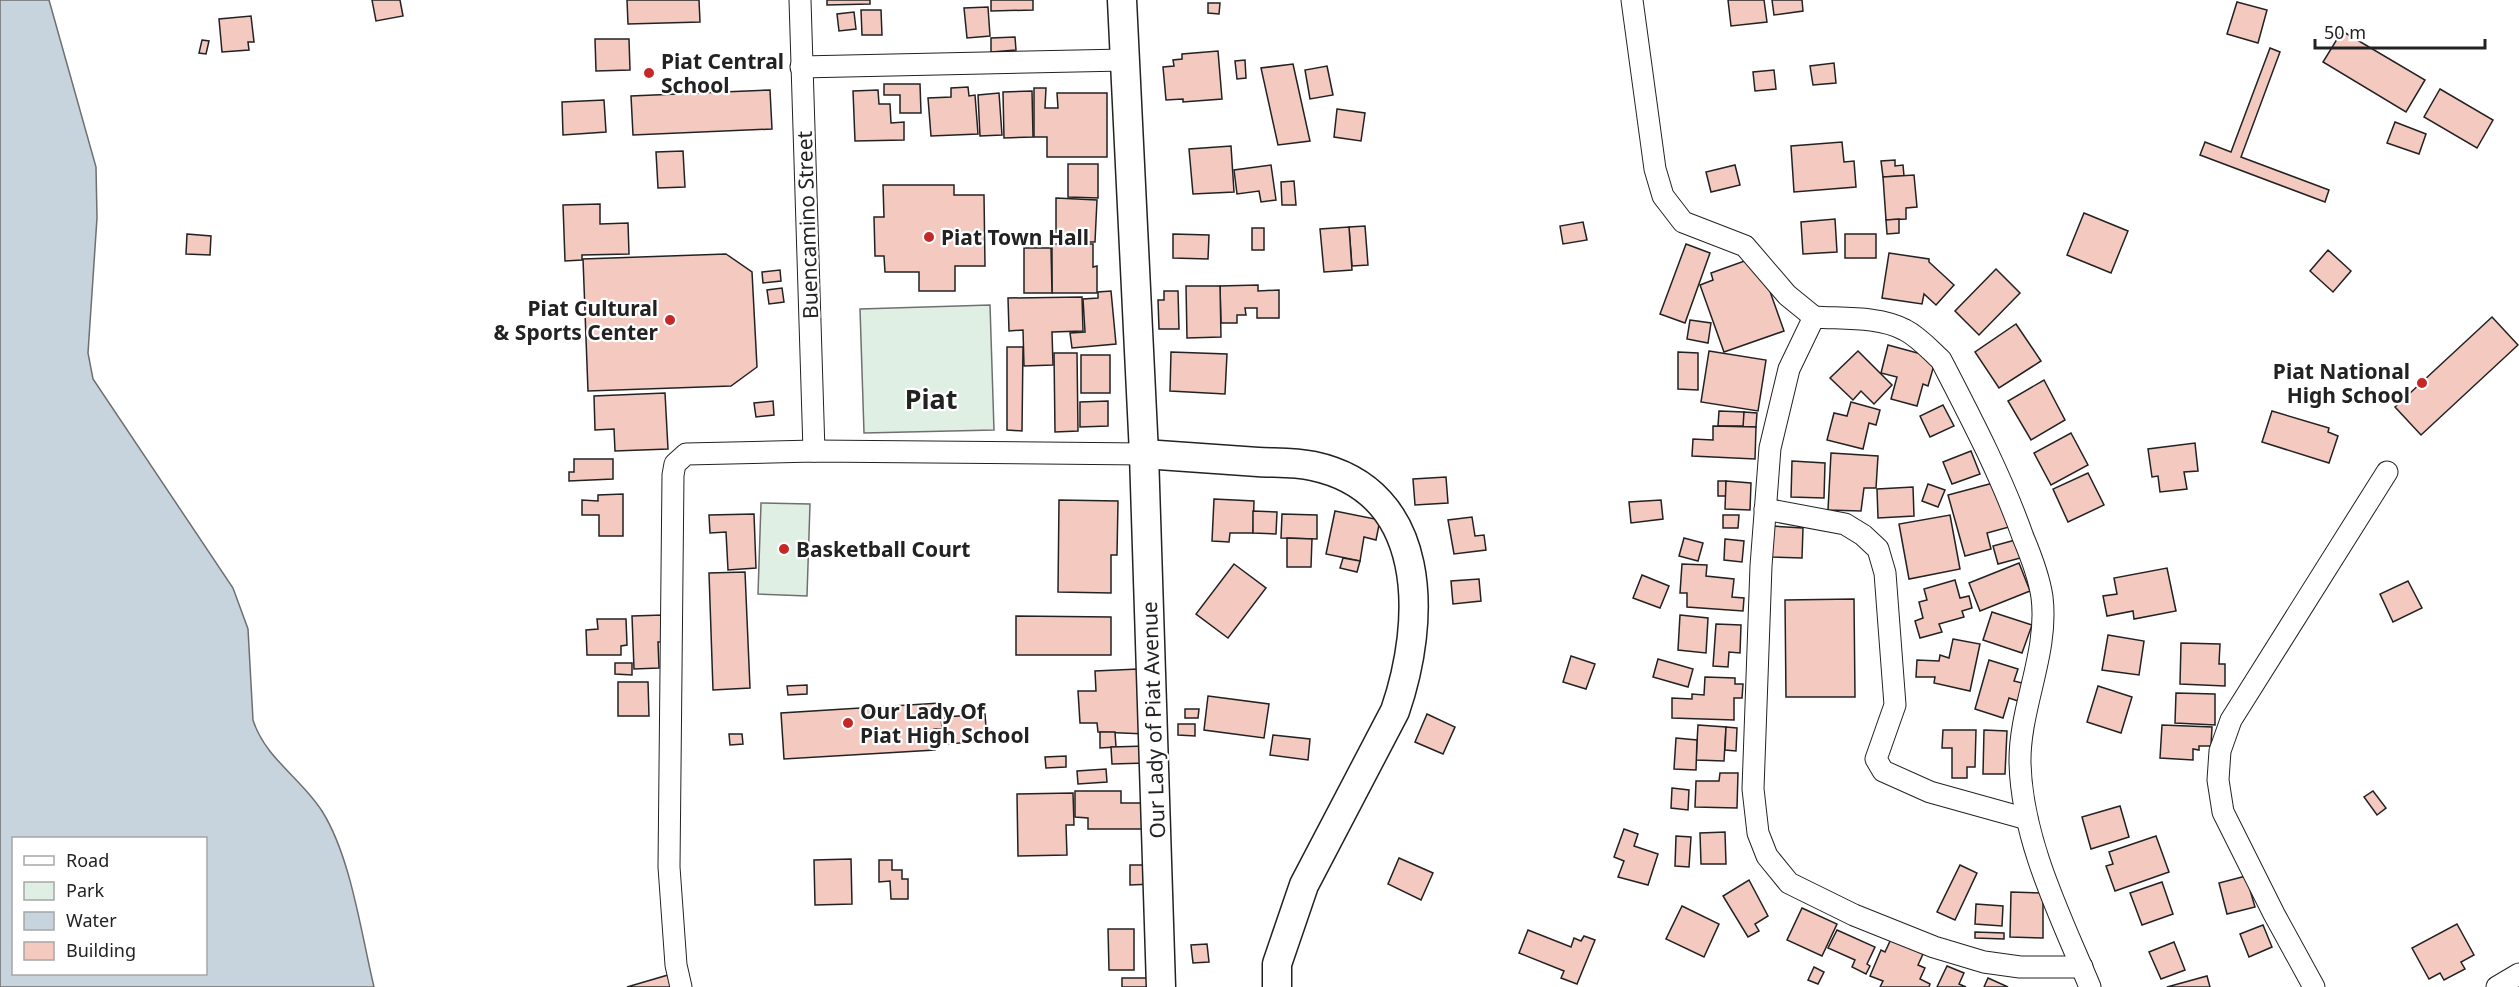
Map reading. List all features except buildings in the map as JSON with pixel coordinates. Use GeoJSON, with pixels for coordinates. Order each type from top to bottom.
{"type":"FeatureCollection","features":[{"type":"Feature","properties":{"kind":"street","name":"Buencamino Street"},"geometry":{"type":"LineString","coordinates":[[800,0],[814,451]]}},
{"type":"Feature","properties":{"kind":"street","name":"Our Lady of Piat Avenue"},"geometry":{"type":"LineString","coordinates":[[1122,0],[1144,454],[1161,987]]}},
{"type":"Feature","properties":{"kind":"street"},"geometry":{"type":"LineString","coordinates":[[1632,0],[1654,169],[1663,196],[1683,222],[1744,246],[1787,295],[1814,317],[1880,322],[1905,329],[1923,343],[1941,360],[2011,503],[2034,566],[2042,598],[2041,638],[2025,714],[2020,763],[2027,819],[2041,864],[2090,987]]}},
{"type":"Feature","properties":{"kind":"street"},"geometry":{"type":"LineString","coordinates":[[801,68],[1124,60]]}},
{"type":"Feature","properties":{"kind":"street"},"geometry":{"type":"LineString","coordinates":[[1814,317],[1787,381],[1770,448],[1765,509],[1753,789],[1758,833],[1767,856],[1789,882],[1854,915],[1934,947],[1984,962],[2020,967],[2082,967]]}},
{"type":"Feature","properties":{"kind":"street"},"geometry":{"type":"LineString","coordinates":[[681,987],[676,964],[669,867],[670,640],[675,464],[686,454],[814,451],[1144,454],[1312,466],[1342,475],[1370,491],[1388,511],[1401,533],[1412,574],[1413,618],[1404,684],[1395,711],[1304,885],[1277,964],[1277,987]]}},
{"type":"Feature","properties":{"kind":"street"},"geometry":{"type":"LineString","coordinates":[[2314,987],[2274,914],[2223,812],[2218,780],[2220,751],[2236,711],[2387,472]]}},
{"type":"Feature","properties":{"kind":"street"},"geometry":{"type":"LineString","coordinates":[[1765,509],[1845,524],[1863,535],[1878,549],[1885,573],[1895,705],[1876,759],[1882,771],[1930,792],[2027,819]]}},
{"type":"Feature","properties":{"kind":"street"},"geometry":{"type":"LineString","coordinates":[[2497,987],[2519,974]]}},
{"type":"Feature","properties":{"kind":"green space"},"geometry":{"type":"Polygon","coordinates":[[[990,305],[994,430],[864,433],[860,309],[990,305]]]}},
{"type":"Feature","properties":{"kind":"green space","name":"Basketball Court"},"geometry":{"type":"Polygon","coordinates":[[[761,503],[810,504],[807,596],[758,594],[761,503]]]}},
{"type":"Feature","properties":{"kind":"water"},"geometry":{"type":"Polygon","coordinates":[[[0,0],[49,0],[96,167],[97,218],[88,353],[93,379],[233,588],[248,629],[253,720],[266,746],[313,799],[332,830],[348,873],[374,987],[0,987],[0,0]]]}},
{"type":"Feature","properties":{"kind":"place","name":"Piat Central School"},"geometry":{"type":"Point","coordinates":[649,73]}},
{"type":"Feature","properties":{"kind":"place","name":"Piat Town Hall"},"geometry":{"type":"Point","coordinates":[929,237]}},
{"type":"Feature","properties":{"kind":"place","name":"Piat Cultural & Sports Center"},"geometry":{"type":"Point","coordinates":[670,320]}},
{"type":"Feature","properties":{"kind":"place","name":"Piat National High School"},"geometry":{"type":"Point","coordinates":[2422,383]}},
{"type":"Feature","properties":{"kind":"place","name":"Basketball Court"},"geometry":{"type":"Point","coordinates":[784,549]}},
{"type":"Feature","properties":{"kind":"place","name":"Our Lady Of Piat High School"},"geometry":{"type":"Point","coordinates":[848,723]}},
{"type":"Feature","properties":{"kind":"district","name":"Piat"},"geometry":{"type":"Point","coordinates":[931,398]}}]}
